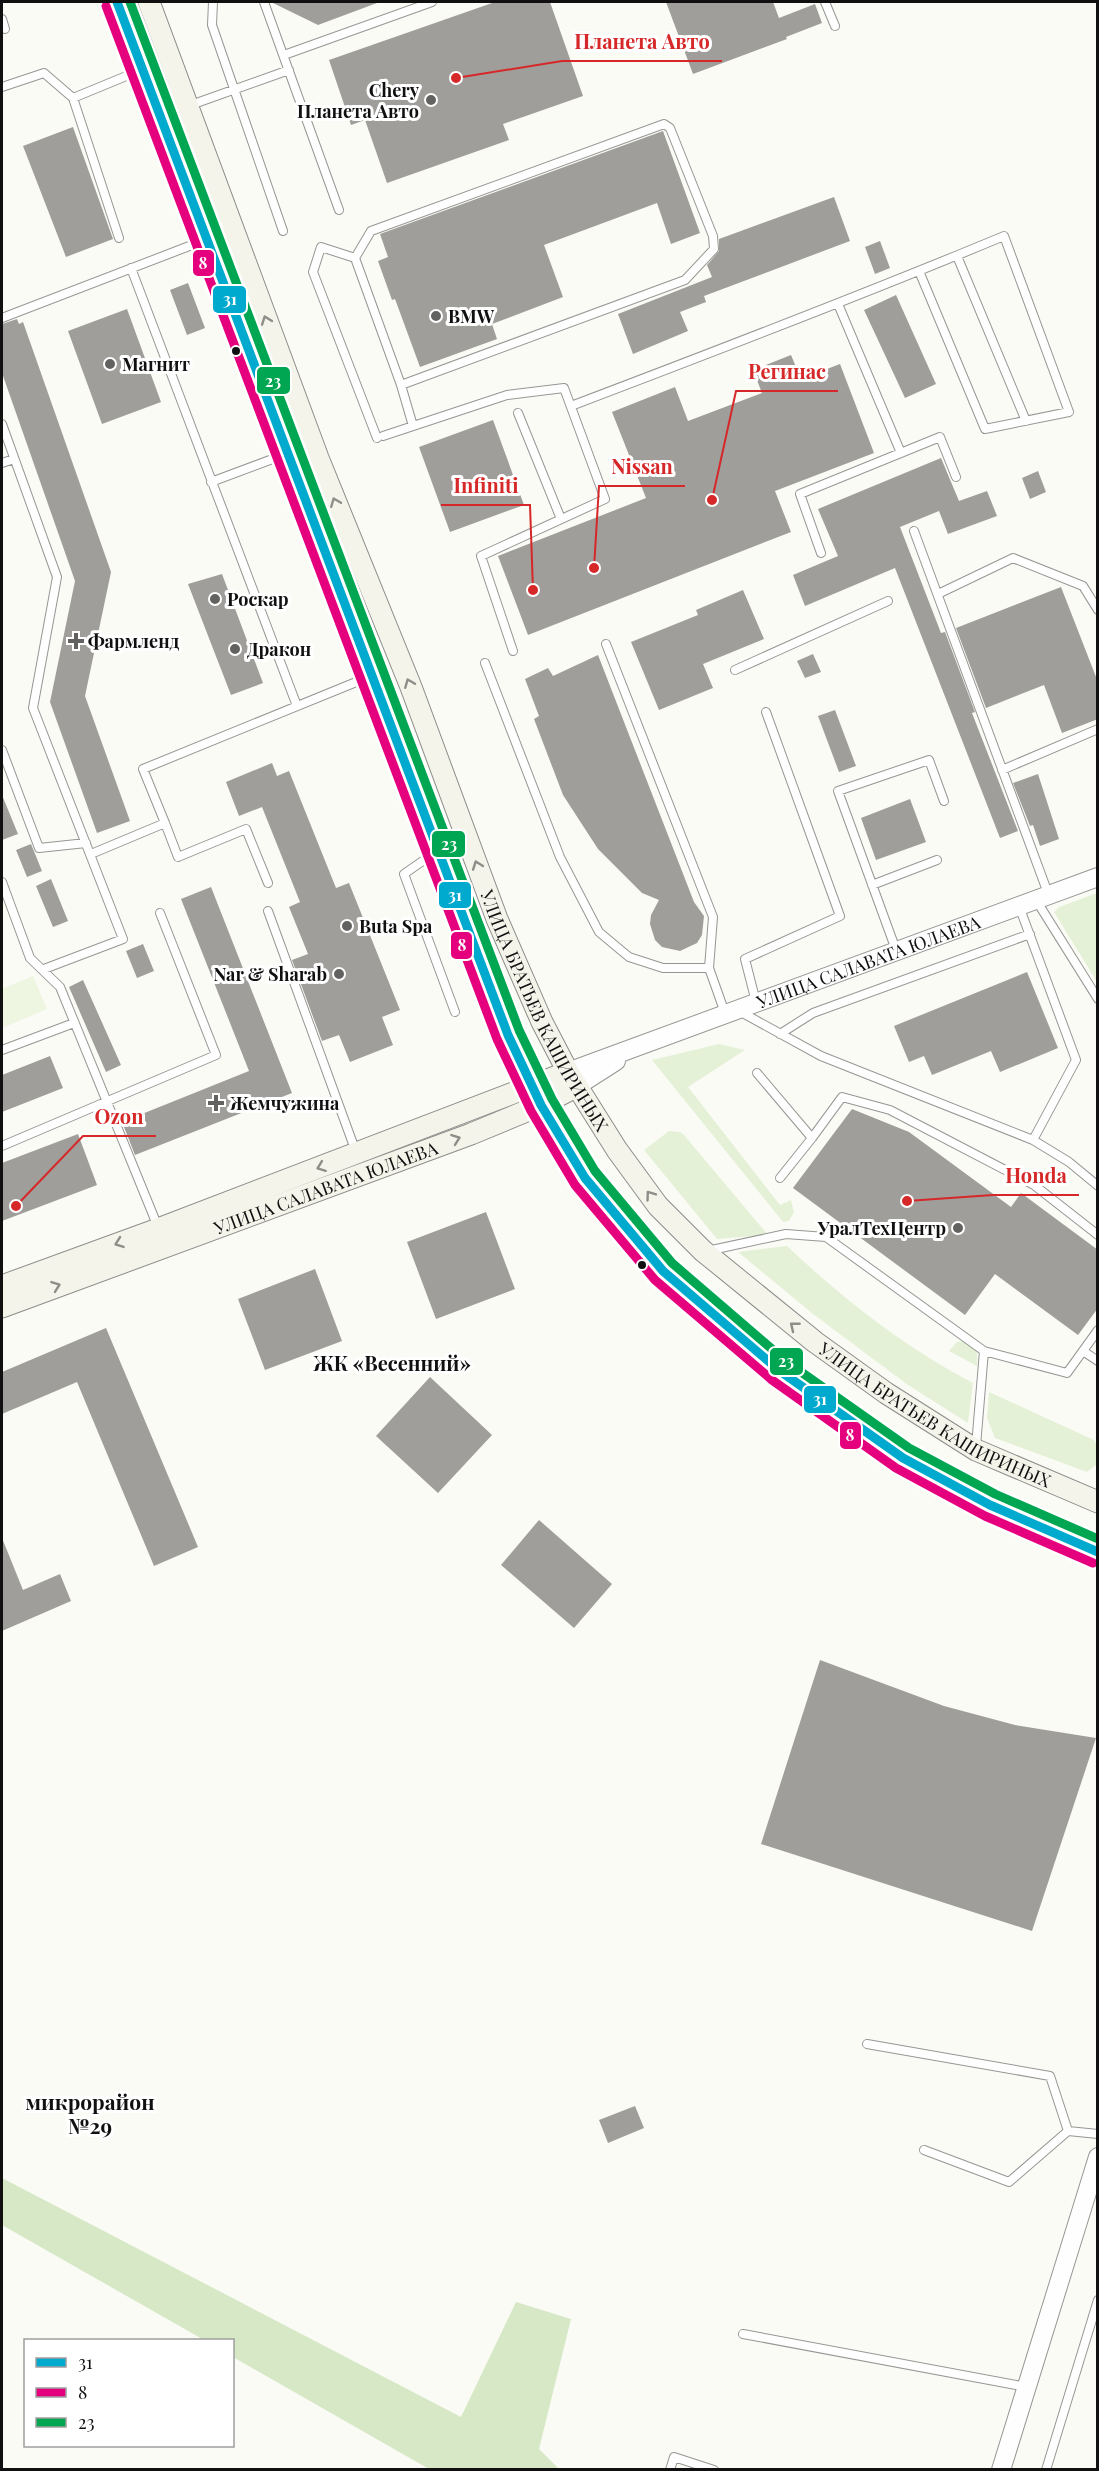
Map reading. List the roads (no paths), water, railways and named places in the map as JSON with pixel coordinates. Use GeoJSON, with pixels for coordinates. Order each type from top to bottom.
{"type":"FeatureCollection","features":[{"type":"Feature","properties":{"kind":"main road","name":"УЛИЦА БРАТЬЕВ КАШИРИНЫХ"},"geometry":{"type":"LineString","coordinates":[[117,2],[508,1035],[537,1096],[585,1178],[663,1271],[780,1371],[903,1458],[990,1505],[1098,1552]]}},
{"type":"Feature","properties":{"kind":"main road","name":"УЛИЦА БРАТЬЕВ КАШИРИНЫХ"},"geometry":{"type":"LineString","coordinates":[[149,2],[318,458],[411,687],[497,919],[542,1022],[573,1079],[617,1150],[658,1206],[703,1251],[815,1342],[886,1393],[976,1450],[1098,1502]]}},
{"type":"Feature","properties":{"kind":"main road"},"geometry":{"type":"LineString","coordinates":[[425,814],[454,804]]}},
{"type":"Feature","properties":{"kind":"main road","name":"УЛИЦА САЛАВАТА ЮЛАЕВА"},"geometry":{"type":"LineString","coordinates":[[2,1306],[471,1134],[537,1096],[573,1079]]}},
{"type":"Feature","properties":{"kind":"main road","name":"УЛИЦА САЛАВАТА ЮЛАЕВА"},"geometry":{"type":"LineString","coordinates":[[2,1286],[357,1153],[537,1096]]}},
{"type":"Feature","properties":{"kind":"street","name":"УЛИЦА САЛАВАТА ЮЛАЕВА"},"geometry":{"type":"LineString","coordinates":[[573,1079],[637,1046],[1098,877]]}},
{"type":"Feature","properties":{"kind":"street"},"geometry":{"type":"LineString","coordinates":[[1001,2469],[1098,2157]]}},
{"type":"Feature","properties":{"kind":"lane"},"geometry":{"type":"LineString","coordinates":[[213,2],[212,25],[283,231]]}},
{"type":"Feature","properties":{"kind":"lane"},"geometry":{"type":"LineString","coordinates":[[264,2],[339,210]]}},
{"type":"Feature","properties":{"kind":"lane"},"geometry":{"type":"LineString","coordinates":[[284,55],[432,2]]}},
{"type":"Feature","properties":{"kind":"lane"},"geometry":{"type":"LineString","coordinates":[[825,2],[835,26]]}},
{"type":"Feature","properties":{"kind":"lane"},"geometry":{"type":"LineString","coordinates":[[2,19],[5,29]]}},
{"type":"Feature","properties":{"kind":"lane"},"geometry":{"type":"LineString","coordinates":[[73,98],[142,69]]}},
{"type":"Feature","properties":{"kind":"lane"},"geometry":{"type":"LineString","coordinates":[[186,106],[289,69]]}},
{"type":"Feature","properties":{"kind":"lane"},"geometry":{"type":"LineString","coordinates":[[2,87],[44,73],[73,98],[119,238]]}},
{"type":"Feature","properties":{"kind":"lane"},"geometry":{"type":"LineString","coordinates":[[355,258],[371,231],[664,124],[670,128],[713,236],[714,249],[685,280],[401,385]]}},
{"type":"Feature","properties":{"kind":"lane"},"geometry":{"type":"LineString","coordinates":[[571,406],[838,304],[1004,236],[1069,412],[985,429],[919,271]]}},
{"type":"Feature","properties":{"kind":"lane"},"geometry":{"type":"LineString","coordinates":[[2,318],[207,239]]}},
{"type":"Feature","properties":{"kind":"lane"},"geometry":{"type":"LineString","coordinates":[[355,258],[321,247],[313,272],[380,437],[507,395],[564,388],[605,499],[481,556],[513,651]]}},
{"type":"Feature","properties":{"kind":"lane"},"geometry":{"type":"LineString","coordinates":[[957,256],[1026,421]]}},
{"type":"Feature","properties":{"kind":"lane"},"geometry":{"type":"LineString","coordinates":[[355,258],[401,385],[413,426]]}},
{"type":"Feature","properties":{"kind":"lane"},"geometry":{"type":"LineString","coordinates":[[131,268],[297,706]]}},
{"type":"Feature","properties":{"kind":"lane"},"geometry":{"type":"LineString","coordinates":[[838,304],[902,453]]}},
{"type":"Feature","properties":{"kind":"lane"},"geometry":{"type":"LineString","coordinates":[[518,413],[561,519]]}},
{"type":"Feature","properties":{"kind":"lane"},"geometry":{"type":"LineString","coordinates":[[2,424],[57,577],[33,708],[123,939],[44,969]]}},
{"type":"Feature","properties":{"kind":"lane"},"geometry":{"type":"LineString","coordinates":[[821,554],[800,494],[940,437],[956,477]]}},
{"type":"Feature","properties":{"kind":"lane"},"geometry":{"type":"LineString","coordinates":[[211,482],[289,453]]}},
{"type":"Feature","properties":{"kind":"lane"},"geometry":{"type":"LineString","coordinates":[[2,463],[14,459]]}},
{"type":"Feature","properties":{"kind":"lane"},"geometry":{"type":"LineString","coordinates":[[914,531],[1002,770],[1035,901],[1098,999]]}},
{"type":"Feature","properties":{"kind":"lane"},"geometry":{"type":"LineString","coordinates":[[938,594],[1013,558],[1083,586],[1098,610]]}},
{"type":"Feature","properties":{"kind":"lane"},"geometry":{"type":"LineString","coordinates":[[735,670],[888,601]]}},
{"type":"Feature","properties":{"kind":"lane"},"geometry":{"type":"LineString","coordinates":[[606,644],[713,917],[709,968],[731,1012],[821,1056],[1033,1140],[1070,1162],[1098,1186]]}},
{"type":"Feature","properties":{"kind":"lane"},"geometry":{"type":"LineString","coordinates":[[485,663],[560,857],[599,932],[629,957],[663,968],[709,968]]}},
{"type":"Feature","properties":{"kind":"lane"},"geometry":{"type":"LineString","coordinates":[[268,883],[246,829],[178,857],[143,769],[373,675]]}},
{"type":"Feature","properties":{"kind":"lane"},"geometry":{"type":"LineString","coordinates":[[756,1002],[745,959],[840,916],[766,711]]}},
{"type":"Feature","properties":{"kind":"lane"},"geometry":{"type":"LineString","coordinates":[[1002,770],[1098,729]]}},
{"type":"Feature","properties":{"kind":"lane"},"geometry":{"type":"LineString","coordinates":[[2,750],[39,848],[86,843]]}},
{"type":"Feature","properties":{"kind":"lane"},"geometry":{"type":"LineString","coordinates":[[896,950],[838,792],[929,760],[944,801]]}},
{"type":"Feature","properties":{"kind":"lane"},"geometry":{"type":"LineString","coordinates":[[90,854],[165,823]]}},
{"type":"Feature","properties":{"kind":"lane"},"geometry":{"type":"LineString","coordinates":[[439,850],[404,873],[455,1012]]}},
{"type":"Feature","properties":{"kind":"lane"},"geometry":{"type":"LineString","coordinates":[[872,885],[937,860]]}},
{"type":"Feature","properties":{"kind":"lane"},"geometry":{"type":"LineString","coordinates":[[2,882],[30,958],[44,969],[60,987],[158,1229]]}},
{"type":"Feature","properties":{"kind":"lane"},"geometry":{"type":"LineString","coordinates":[[1033,1140],[1076,1060],[1030,934],[1035,901]]}},
{"type":"Feature","properties":{"kind":"lane"},"geometry":{"type":"LineString","coordinates":[[268,911],[357,1153]]}},
{"type":"Feature","properties":{"kind":"lane"},"geometry":{"type":"LineString","coordinates":[[2,1146],[216,1055],[160,913]]}},
{"type":"Feature","properties":{"kind":"lane"},"geometry":{"type":"LineString","coordinates":[[780,1034],[813,1013],[1030,934]]}},
{"type":"Feature","properties":{"kind":"lane"},"geometry":{"type":"LineString","coordinates":[[2,1050],[74,1023]]}},
{"type":"Feature","properties":{"kind":"lane"},"geometry":{"type":"LineString","coordinates":[[757,1073],[812,1138]]}},
{"type":"Feature","properties":{"kind":"lane"},"geometry":{"type":"LineString","coordinates":[[780,1178],[842,1097],[890,1110],[1034,1185],[1098,1235]]}},
{"type":"Feature","properties":{"kind":"lane"},"geometry":{"type":"LineString","coordinates":[[703,1251],[786,1234],[826,1237],[984,1351],[1067,1373],[1098,1330]]}},
{"type":"Feature","properties":{"kind":"lane"},"geometry":{"type":"LineString","coordinates":[[976,1450],[984,1351]]}},
{"type":"Feature","properties":{"kind":"lane"},"geometry":{"type":"LineString","coordinates":[[1083,1351],[1098,1361]]}},
{"type":"Feature","properties":{"kind":"lane"},"geometry":{"type":"LineString","coordinates":[[867,2044],[1050,2076],[1068,2131]]}},
{"type":"Feature","properties":{"kind":"lane"},"geometry":{"type":"LineString","coordinates":[[924,2150],[1009,2182],[1068,2131],[1098,2134]]}},
{"type":"Feature","properties":{"kind":"lane"},"geometry":{"type":"LineString","coordinates":[[1046,2469],[1098,2300]]}},
{"type":"Feature","properties":{"kind":"lane"},"geometry":{"type":"LineString","coordinates":[[743,2334],[1027,2387]]}},
{"type":"Feature","properties":{"kind":"lane"},"geometry":{"type":"LineString","coordinates":[[670,2469],[674,2457],[714,2469]]}},
{"type":"Feature","properties":{"kind":"place","name":"Планета Авто"},"geometry":{"type":"Point","coordinates":[456,78]}},
{"type":"Feature","properties":{"kind":"place","name":"Chery Планета Авто"},"geometry":{"type":"Point","coordinates":[431,100]}},
{"type":"Feature","properties":{"kind":"place","name":"BMW"},"geometry":{"type":"Point","coordinates":[436,316]}},
{"type":"Feature","properties":{"kind":"place","name":"Магнит"},"geometry":{"type":"Point","coordinates":[110,364]}},
{"type":"Feature","properties":{"kind":"place","name":"Регинас"},"geometry":{"type":"Point","coordinates":[712,500]}},
{"type":"Feature","properties":{"kind":"place","name":"Nissan"},"geometry":{"type":"Point","coordinates":[594,568]}},
{"type":"Feature","properties":{"kind":"place","name":"Infiniti"},"geometry":{"type":"Point","coordinates":[533,590]}},
{"type":"Feature","properties":{"kind":"place","name":"Роскар"},"geometry":{"type":"Point","coordinates":[215,599]}},
{"type":"Feature","properties":{"kind":"place","name":"Фармленд"},"geometry":{"type":"Point","coordinates":[76,641]}},
{"type":"Feature","properties":{"kind":"place","name":"Дракон"},"geometry":{"type":"Point","coordinates":[235,649]}},
{"type":"Feature","properties":{"kind":"place","name":"Buta Spa"},"geometry":{"type":"Point","coordinates":[347,926]}},
{"type":"Feature","properties":{"kind":"place","name":"Nar & Sharab"},"geometry":{"type":"Point","coordinates":[339,974]}},
{"type":"Feature","properties":{"kind":"place","name":"Жемчужина"},"geometry":{"type":"Point","coordinates":[216,1103]}},
{"type":"Feature","properties":{"kind":"place","name":"Honda"},"geometry":{"type":"Point","coordinates":[907,1201]}},
{"type":"Feature","properties":{"kind":"place","name":"Ozon"},"geometry":{"type":"Point","coordinates":[16,1206]}},
{"type":"Feature","properties":{"kind":"place","name":"УралТехЦентр"},"geometry":{"type":"Point","coordinates":[958,1228]}},
{"type":"Feature","properties":{"kind":"district","name":"ЖК «Весенний»"},"geometry":{"type":"Point","coordinates":[392,1362]}},
{"type":"Feature","properties":{"kind":"district","name":"микрорайон №29"},"geometry":{"type":"Point","coordinates":[90,2113]}}]}
